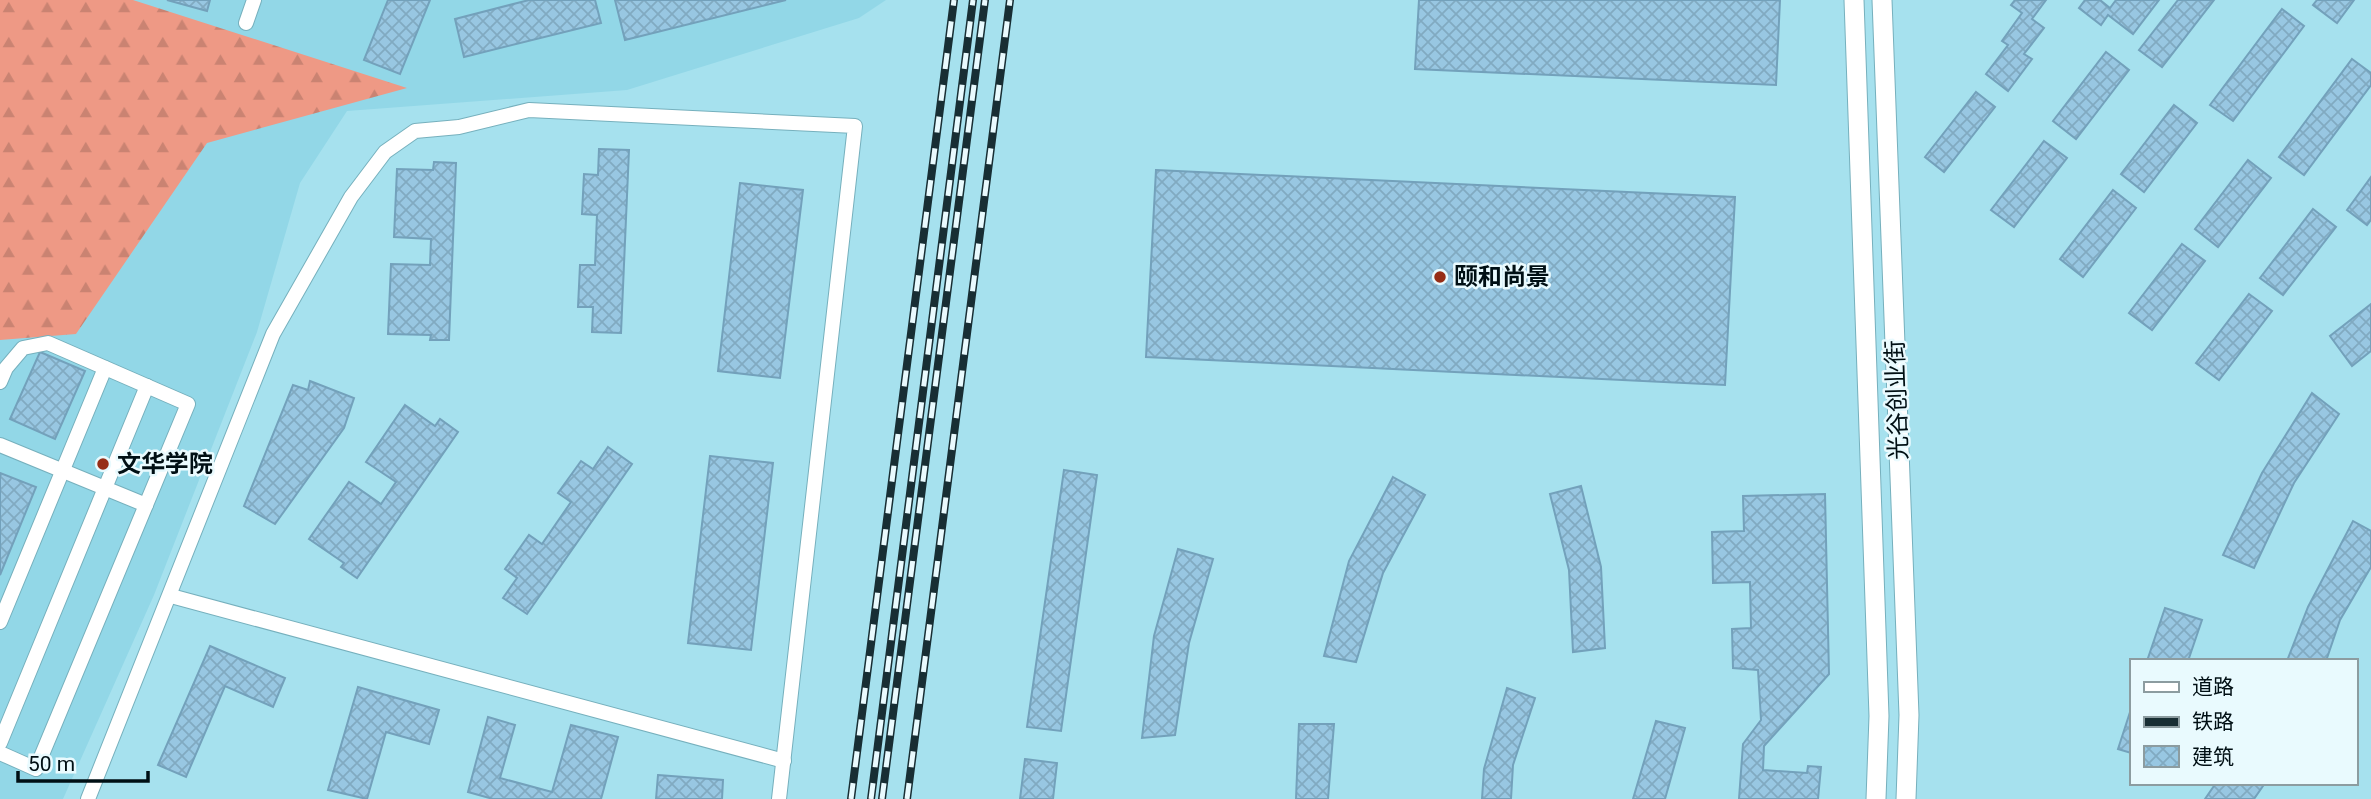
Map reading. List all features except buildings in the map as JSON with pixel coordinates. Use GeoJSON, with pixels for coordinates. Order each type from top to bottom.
{"type":"FeatureCollection","features":[{"type":"Feature","properties":{"kind":"main road","name":"光谷创业街"},"geometry":{"type":"LineString","coordinates":[[1854,0],[1879,702],[1876,799]]}},
{"type":"Feature","properties":{"kind":"main road","name":"光谷创业街"},"geometry":{"type":"LineString","coordinates":[[1882,0],[1909,715],[1906,799]]}},
{"type":"Feature","properties":{"kind":"street"},"geometry":{"type":"LineString","coordinates":[[246,23],[254,0]]}},
{"type":"Feature","properties":{"kind":"street"},"geometry":{"type":"LineString","coordinates":[[88,799],[273,334],[351,197],[385,152],[415,131],[459,127],[530,110],[855,126],[779,799]]}},
{"type":"Feature","properties":{"kind":"street"},"geometry":{"type":"LineString","coordinates":[[0,382],[6,368],[23,348],[48,343],[188,404],[36,769],[0,753]]}},
{"type":"Feature","properties":{"kind":"street"},"geometry":{"type":"LineString","coordinates":[[0,622],[105,368]]}},
{"type":"Feature","properties":{"kind":"street"},"geometry":{"type":"LineString","coordinates":[[0,743],[147,386]]}},
{"type":"Feature","properties":{"kind":"street"},"geometry":{"type":"LineString","coordinates":[[0,445],[146,505]]}},
{"type":"Feature","properties":{"kind":"street"},"geometry":{"type":"LineString","coordinates":[[171,596],[785,761]]}},
{"type":"Feature","properties":{"kind":"shaded area","name":"文华学院"},"geometry":{"type":"Polygon","coordinates":[[[0,0],[886,0],[859,18],[627,90],[347,111],[300,183],[257,332],[154,595],[63,799],[0,799],[0,0]]]}},
{"type":"Feature","properties":{"kind":"green space"},"geometry":{"type":"Polygon","coordinates":[[[0,0],[133,0],[407,88],[207,143],[76,334],[0,340],[0,0]]]}},
{"type":"Feature","properties":{"kind":"railway"},"geometry":{"type":"LineString","coordinates":[[851,799],[954,0]]}},
{"type":"Feature","properties":{"kind":"railway"},"geometry":{"type":"LineString","coordinates":[[871,799],[973,0]]}},
{"type":"Feature","properties":{"kind":"railway"},"geometry":{"type":"LineString","coordinates":[[882,799],[985,0]]}},
{"type":"Feature","properties":{"kind":"railway"},"geometry":{"type":"LineString","coordinates":[[907,799],[1010,0]]}},
{"type":"Feature","properties":{"kind":"place","name":"颐和尚景"},"geometry":{"type":"Point","coordinates":[1440,277]}},
{"type":"Feature","properties":{"kind":"place","name":"文华学院"},"geometry":{"type":"Point","coordinates":[103,464]}}]}
